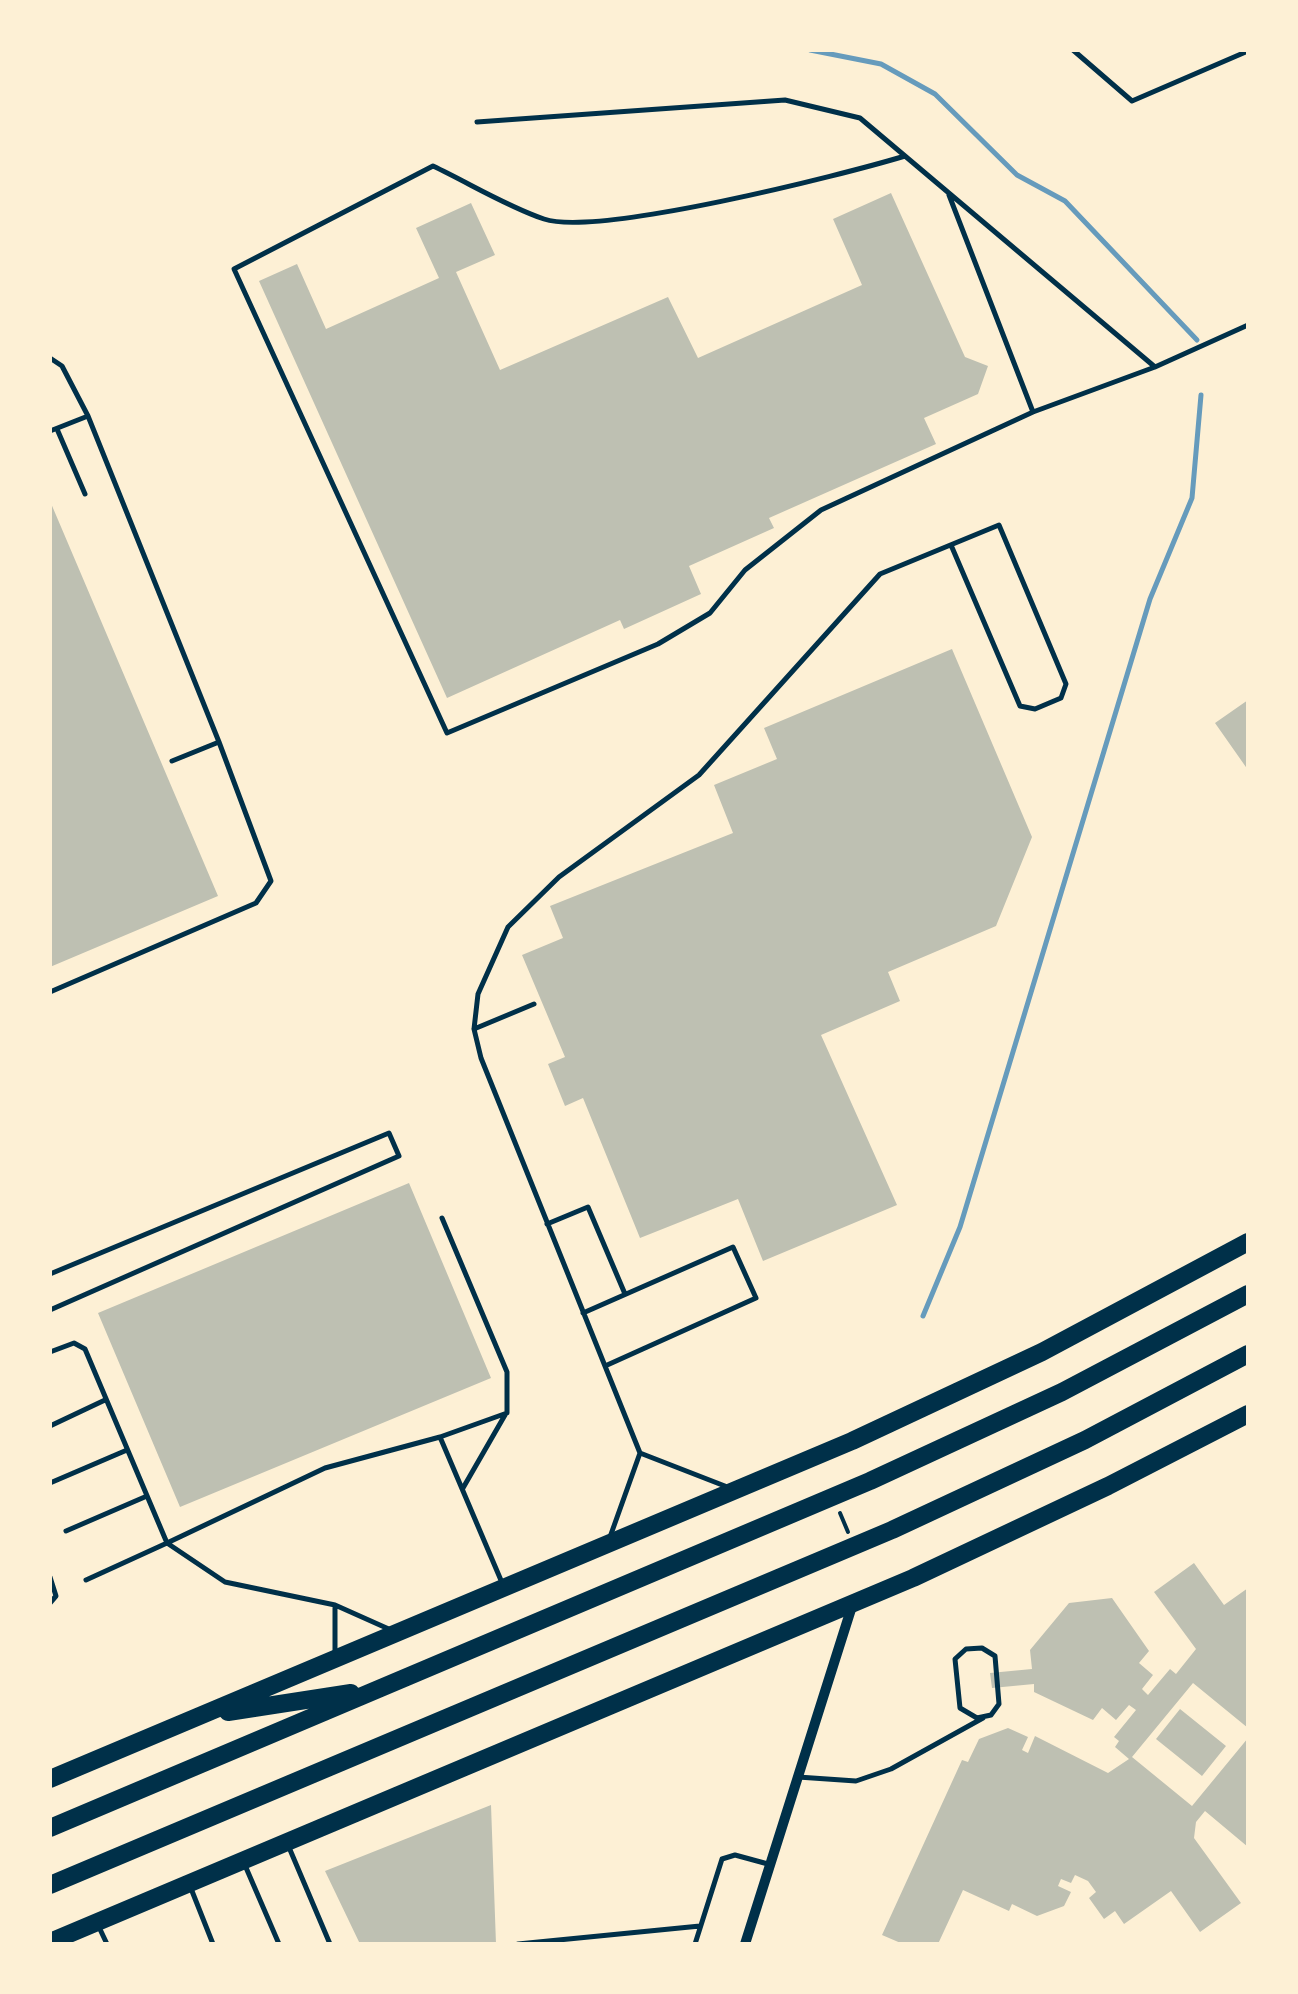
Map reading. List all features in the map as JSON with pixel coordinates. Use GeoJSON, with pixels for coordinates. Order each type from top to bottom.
{"type":"FeatureCollection","features":[{"type":"Feature","properties":{"kind":"highway"},"geometry":{"type":"LineString","coordinates":[[50,1779],[736,1490],[1026,1360],[1248,1242]]}},
{"type":"Feature","properties":{"kind":"highway"},"geometry":{"type":"LineString","coordinates":[[50,1828],[870,1482],[1062,1392],[1245,1294]]}},
{"type":"Feature","properties":{"kind":"highway"},"geometry":{"type":"LineString","coordinates":[[50,1885],[892,1530],[1085,1440],[1248,1354]]}},
{"type":"Feature","properties":{"kind":"highway"},"geometry":{"type":"LineString","coordinates":[[50,1942],[853,1603],[1092,1494],[1248,1414]]}},
{"type":"Feature","properties":{"kind":"highway"},"geometry":{"type":"LineString","coordinates":[[199,1716],[381,1688]]}},
{"type":"Feature","properties":{"kind":"street"},"geometry":{"type":"LineString","coordinates":[[745,1944],[853,1603]]}},
{"type":"Feature","properties":{"kind":"lane"},"geometry":{"type":"LineString","coordinates":[[1073,50],[1132,101],[1248,51]]}},
{"type":"Feature","properties":{"kind":"lane"},"geometry":{"type":"LineString","coordinates":[[477,122],[784,100],[860,118],[1155,367]]}},
{"type":"Feature","properties":{"kind":"lane"},"geometry":{"type":"LineString","coordinates":[[905,156],[788,188],[584,223],[546,220],[433,166],[234,270],[446,733],[658,644],[710,613],[745,570],[820,510],[1033,412],[1155,367],[1248,326]]}},
{"type":"Feature","properties":{"kind":"lane"},"geometry":{"type":"LineString","coordinates":[[948,192],[1033,412]]}},
{"type":"Feature","properties":{"kind":"lane"},"geometry":{"type":"LineString","coordinates":[[50,358],[62,366],[88,416],[219,742],[270,881],[256,903],[50,992]]}},
{"type":"Feature","properties":{"kind":"lane"},"geometry":{"type":"LineString","coordinates":[[85,494],[54,430],[88,416]]}},
{"type":"Feature","properties":{"kind":"lane"},"geometry":{"type":"LineString","coordinates":[[607,1544],[640,1453],[480,1058],[474,1028],[478,994],[508,927],[559,877],[699,775],[880,574],[950,545],[999,525],[1066,684],[1061,698],[1035,708],[1020,706],[950,545]]}},
{"type":"Feature","properties":{"kind":"lane"},"geometry":{"type":"LineString","coordinates":[[172,761],[219,742]]}},
{"type":"Feature","properties":{"kind":"lane"},"geometry":{"type":"LineString","coordinates":[[474,1028],[534,1004]]}},
{"type":"Feature","properties":{"kind":"lane"},"geometry":{"type":"LineString","coordinates":[[50,1274],[390,1133],[399,1156],[50,1310]]}},
{"type":"Feature","properties":{"kind":"lane"},"geometry":{"type":"LineString","coordinates":[[548,1224],[588,1207],[625,1294]]}},
{"type":"Feature","properties":{"kind":"lane"},"geometry":{"type":"LineString","coordinates":[[442,1218],[507,1372],[507,1413],[462,1489]]}},
{"type":"Feature","properties":{"kind":"lane"},"geometry":{"type":"LineString","coordinates":[[583,1312],[733,1247],[756,1298],[604,1366]]}},
{"type":"Feature","properties":{"kind":"lane"},"geometry":{"type":"LineString","coordinates":[[50,1352],[81,1344],[167,1543],[224,1582],[335,1605],[397,1633]]}},
{"type":"Feature","properties":{"kind":"lane"},"geometry":{"type":"LineString","coordinates":[[50,1426],[105,1400]]}},
{"type":"Feature","properties":{"kind":"lane"},"geometry":{"type":"LineString","coordinates":[[86,1580],[325,1468],[507,1413]]}},
{"type":"Feature","properties":{"kind":"lane"},"geometry":{"type":"LineString","coordinates":[[440,1436],[504,1588]]}},
{"type":"Feature","properties":{"kind":"lane"},"geometry":{"type":"LineString","coordinates":[[50,1483],[127,1450]]}},
{"type":"Feature","properties":{"kind":"lane"},"geometry":{"type":"LineString","coordinates":[[640,1453],[736,1490]]}},
{"type":"Feature","properties":{"kind":"lane"},"geometry":{"type":"LineString","coordinates":[[66,1531],[147,1496]]}},
{"type":"Feature","properties":{"kind":"lane"},"geometry":{"type":"LineString","coordinates":[[50,1576],[56,1596],[50,1603]]}},
{"type":"Feature","properties":{"kind":"lane"},"geometry":{"type":"LineString","coordinates":[[335,1605],[335,1659]]}},
{"type":"Feature","properties":{"kind":"lane"},"geometry":{"type":"LineString","coordinates":[[798,1777],[856,1782],[891,1768],[983,1718],[1000,1704],[994,1656],[974,1647],[955,1659],[960,1708],[970,1717],[983,1718]]}},
{"type":"Feature","properties":{"kind":"lane"},"geometry":{"type":"LineString","coordinates":[[286,1842],[330,1944]]}},
{"type":"Feature","properties":{"kind":"lane"},"geometry":{"type":"LineString","coordinates":[[696,1944],[722,1859],[735,1855],[770,1864]]}},
{"type":"Feature","properties":{"kind":"lane"},"geometry":{"type":"LineString","coordinates":[[243,1860],[278,1944]]}},
{"type":"Feature","properties":{"kind":"lane"},"geometry":{"type":"LineString","coordinates":[[189,1884],[213,1944]]}},
{"type":"Feature","properties":{"kind":"lane"},"geometry":{"type":"LineString","coordinates":[[97,1922],[107,1944]]}},
{"type":"Feature","properties":{"kind":"lane"},"geometry":{"type":"LineString","coordinates":[[518,1944],[700,1926]]}},
{"type":"Feature","properties":{"kind":"path"},"geometry":{"type":"LineString","coordinates":[[839,1512],[848,1532]]}},
{"type":"Feature","properties":{"kind":"building"},"geometry":{"type":"Polygon","coordinates":[[[891,193],[965,357],[988,366],[978,394],[924,418],[936,444],[769,518],[774,528],[689,566],[701,594],[624,629],[620,620],[447,698],[259,281],[297,264],[326,329],[439,278],[416,228],[471,203],[495,255],[456,272],[500,370],[668,297],[698,358],[862,285],[833,219],[891,193]]]}},
{"type":"Feature","properties":{"kind":"building"},"geometry":{"type":"Polygon","coordinates":[[[50,501],[218,896],[50,967],[50,501]]]}},
{"type":"Feature","properties":{"kind":"building"},"geometry":{"type":"Polygon","coordinates":[[[952,649],[1032,837],[996,926],[888,972],[900,1001],[821,1035],[897,1205],[763,1261],[738,1199],[640,1238],[583,1098],[565,1106],[548,1064],[565,1057],[522,955],[563,938],[550,906],[733,833],[714,785],[777,759],[764,728],[952,649]]]}},
{"type":"Feature","properties":{"kind":"building"},"geometry":{"type":"Polygon","coordinates":[[[1248,700],[1248,770],[1215,723],[1248,700]]]}},
{"type":"Feature","properties":{"kind":"building"},"geometry":{"type":"Polygon","coordinates":[[[409,1183],[491,1378],[180,1507],[98,1313],[409,1183]]]}},
{"type":"Feature","properties":{"kind":"building"},"geometry":{"type":"Polygon","coordinates":[[[1194,1563],[1224,1605],[1248,1588],[1248,1728],[1193,1683],[1132,1757],[1192,1806],[1248,1738],[1248,1847],[1205,1811],[1196,1822],[1194,1838],[1241,1903],[1200,1932],[1171,1891],[1124,1924],[1115,1911],[1104,1919],[1089,1898],[1096,1892],[1088,1881],[1075,1875],[1071,1883],[1061,1879],[1058,1886],[1071,1892],[1064,1906],[1037,1916],[1012,1904],[1009,1911],[963,1890],[938,1944],[903,1944],[882,1935],[962,1760],[968,1762],[979,1739],[1008,1728],[1028,1737],[1022,1750],[1028,1753],[1035,1736],[1108,1773],[1129,1759],[1115,1747],[1119,1741],[1114,1737],[1136,1710],[1129,1705],[1116,1720],[1102,1708],[1093,1720],[1034,1692],[1034,1684],[992,1688],[990,1673],[1032,1669],[1030,1650],[1069,1603],[1112,1598],[1149,1651],[1139,1663],[1153,1675],[1142,1689],[1148,1695],[1170,1669],[1176,1674],[1196,1649],[1154,1592],[1194,1563]]]}},
{"type":"Feature","properties":{"kind":"building"},"geometry":{"type":"Polygon","coordinates":[[[1180,1709],[1226,1746],[1202,1776],[1156,1739],[1180,1709]]]}},
{"type":"Feature","properties":{"kind":"building"},"geometry":{"type":"Polygon","coordinates":[[[491,1805],[496,1944],[360,1944],[325,1871],[491,1805]]]}},
{"type":"Feature","properties":{"kind":"waterway"},"geometry":{"type":"LineString","coordinates":[[810,50],[881,64],[935,94],[1017,175],[1065,201],[1197,340]]}},
{"type":"Feature","properties":{"kind":"waterway"},"geometry":{"type":"LineString","coordinates":[[923,1316],[960,1227],[1150,599],[1192,498],[1201,395]]}}]}
